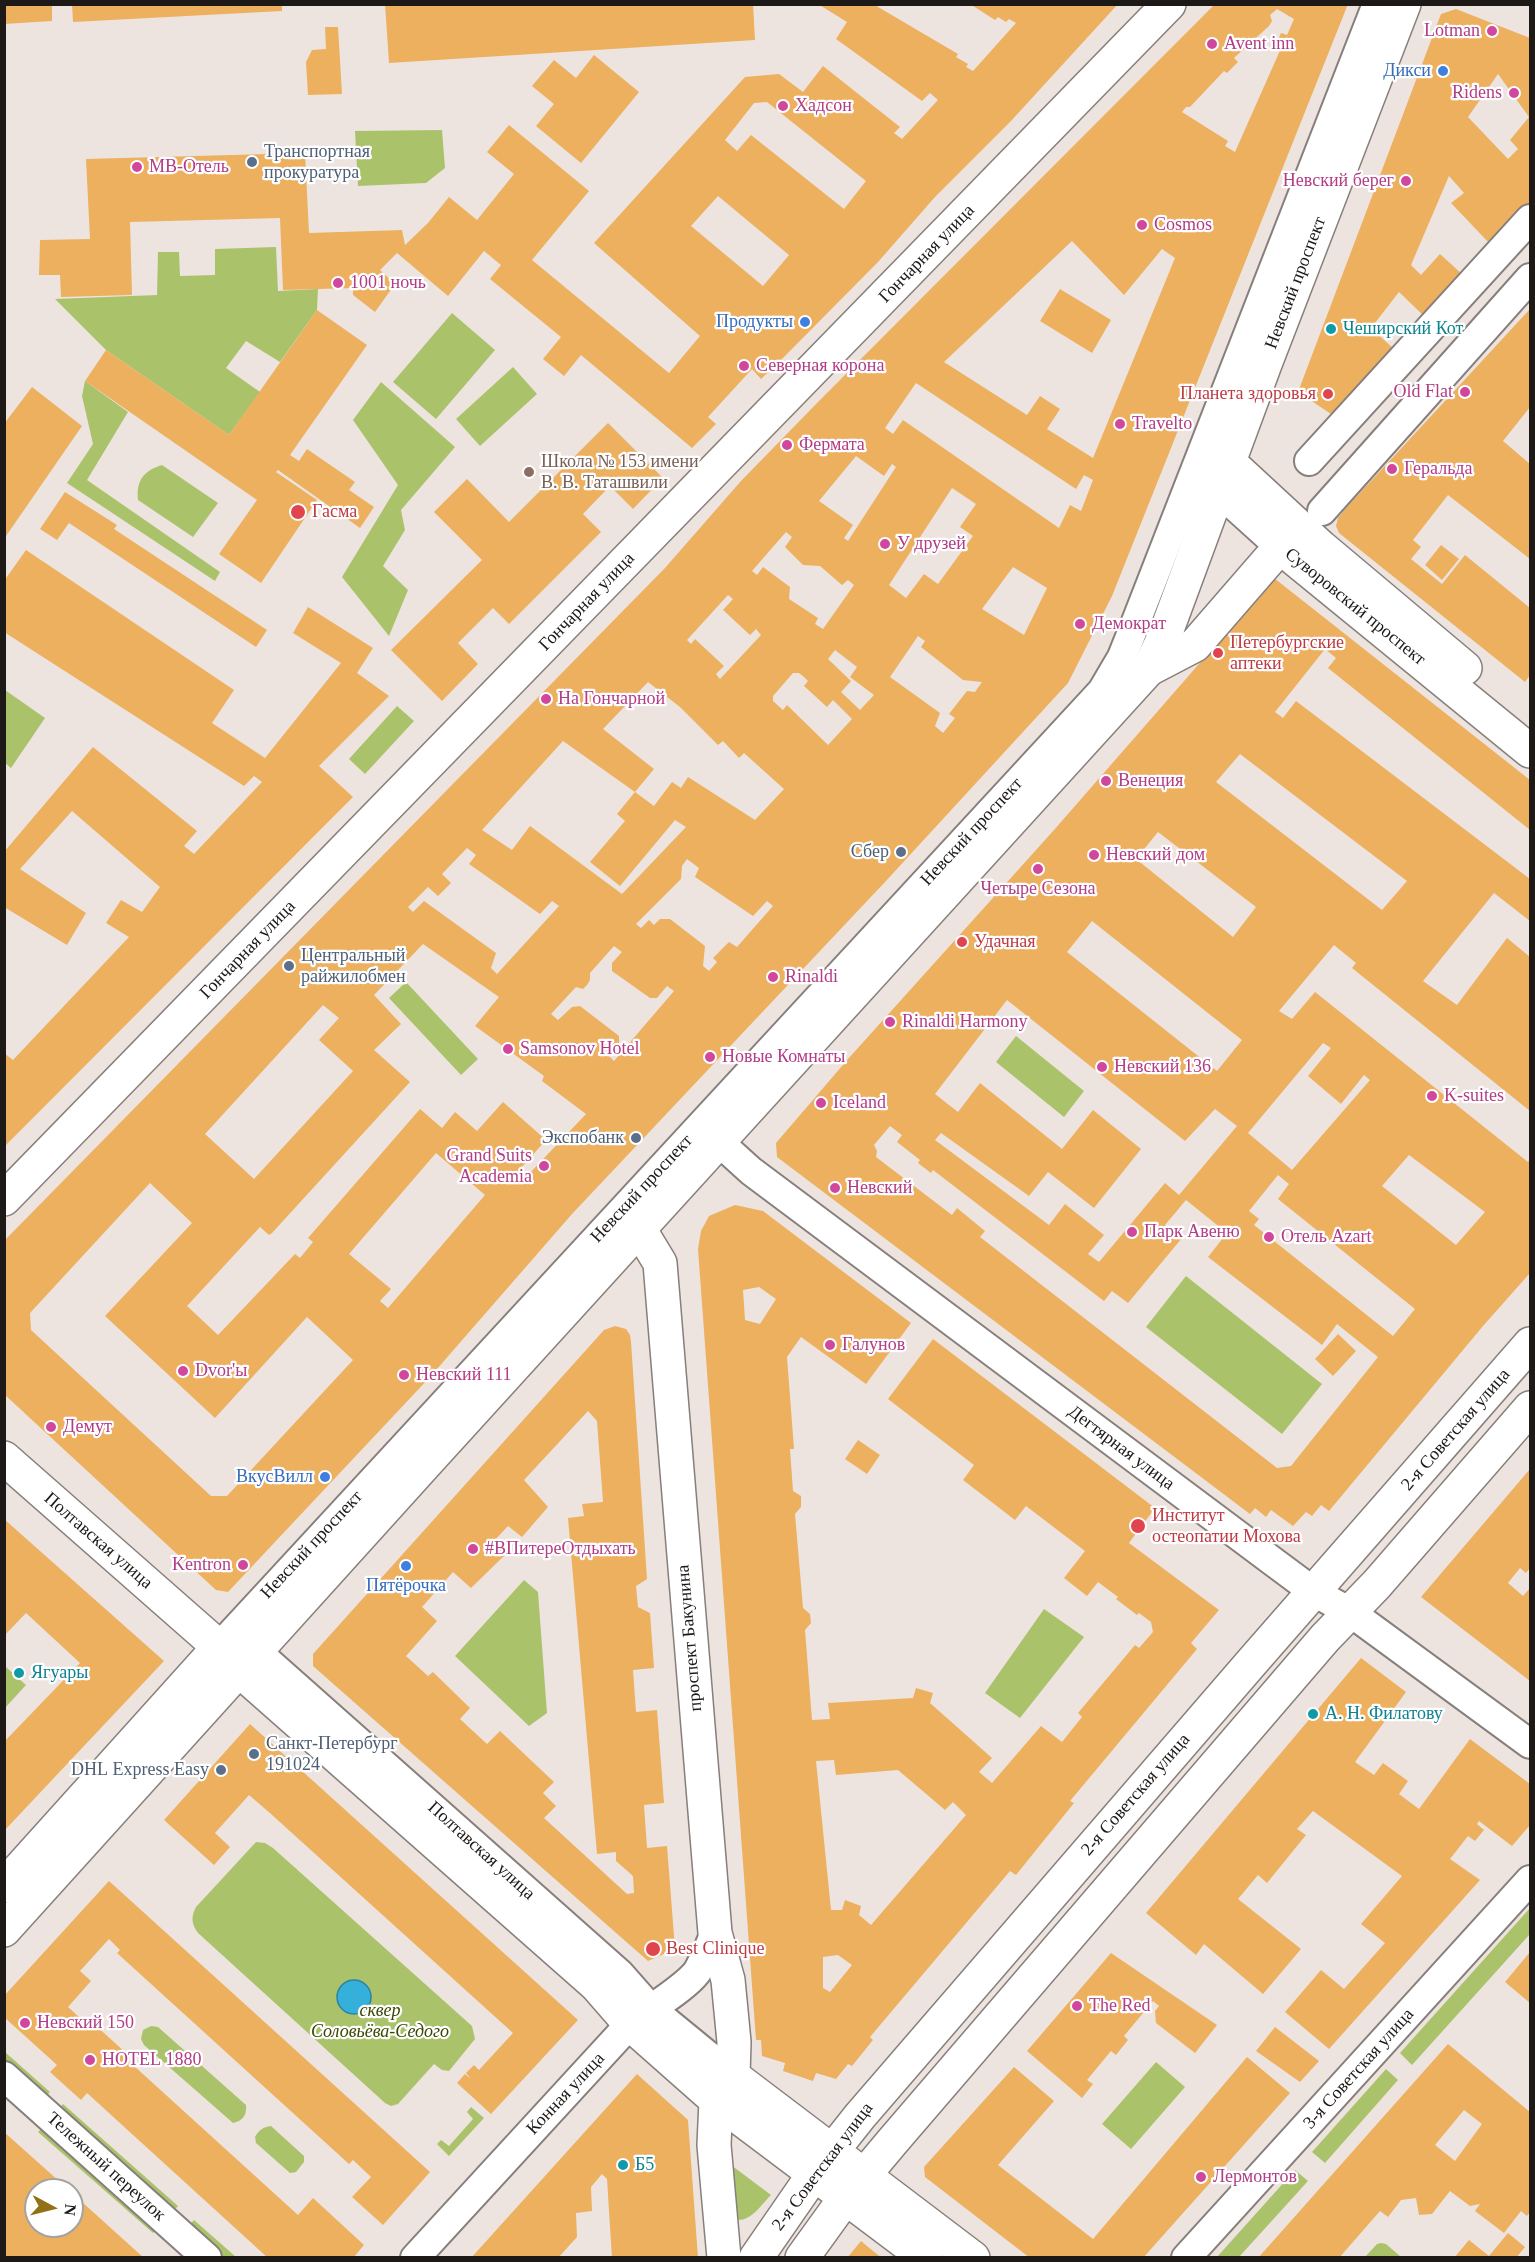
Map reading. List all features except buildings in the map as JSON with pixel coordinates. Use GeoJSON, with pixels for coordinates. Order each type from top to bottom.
{"type":"FeatureCollection","features":[{"type":"Feature","properties":{"kind":"main road","name":"Гончарная улица"},"geometry":{"type":"LineString","coordinates":[[4,1199],[1169,4]]}},
{"type":"Feature","properties":{"kind":"main road","name":"Невский проспект"},"geometry":{"type":"LineString","coordinates":[[4,1930],[238,1656],[630,1221],[719,1142],[1149,669],[1165,635],[1217,466],[1404,4]]}},
{"type":"Feature","properties":{"kind":"main road","name":"Суворовский проспект"},"geometry":{"type":"LineString","coordinates":[[1217,466],[1321,547],[1530,723]]}},
{"type":"Feature","properties":{"kind":"main road","name":"Невский проспект"},"geometry":{"type":"LineString","coordinates":[[1149,669],[1196,645],[1281,547]]}},
{"type":"Feature","properties":{"kind":"main road","name":"Суворовский проспект"},"geometry":{"type":"LineString","coordinates":[[1281,547],[1530,751]]}},
{"type":"Feature","properties":{"kind":"main road","name":"проспект Бакунина"},"geometry":{"type":"LineString","coordinates":[[630,1221],[660,1263],[715,1934],[728,1980],[734,2042],[718,2089],[714,2145],[724,2258]]}},
{"type":"Feature","properties":{"kind":"main road","name":"2-я Советская улица"},"geometry":{"type":"LineString","coordinates":[[756,2258],[823,2162],[1082,1858],[1530,1344]]}},
{"type":"Feature","properties":{"kind":"main road","name":"2-я Советская улица"},"geometry":{"type":"LineString","coordinates":[[802,2258],[855,2186],[1325,1638],[1530,1408]]}},
{"type":"Feature","properties":{"kind":"main road","name":"Полтавская улица"},"geometry":{"type":"LineString","coordinates":[[4,1458],[238,1656],[604,1992],[640,2016],[718,2089],[855,2186]]}},
{"type":"Feature","properties":{"kind":"main road","name":"Невский проспект"},"geometry":{"type":"LineString","coordinates":[[4,1886],[238,1656]]}},
{"type":"Feature","properties":{"kind":"main road"},"geometry":{"type":"LineString","coordinates":[[855,2186],[926,2258]]}},
{"type":"Feature","properties":{"kind":"main road"},"geometry":{"type":"LineString","coordinates":[[855,2186],[972,2258]]}},
{"type":"Feature","properties":{"kind":"street","name":"Невский проспект"},"geometry":{"type":"LineString","coordinates":[[630,1221],[1102,691],[1122,657],[1217,466],[1377,4]]}},
{"type":"Feature","properties":{"kind":"street"},"geometry":{"type":"LineString","coordinates":[[1309,461],[1530,219]]}},
{"type":"Feature","properties":{"kind":"street"},"geometry":{"type":"LineString","coordinates":[[1322,511],[1530,278]]}},
{"type":"Feature","properties":{"kind":"street"},"geometry":{"type":"LineString","coordinates":[[1409,352],[1439,380]]}},
{"type":"Feature","properties":{"kind":"street","name":"Суворовский проспект"},"geometry":{"type":"LineString","coordinates":[[1217,466],[1281,547]]}},
{"type":"Feature","properties":{"kind":"street","name":"Дегтярная улица"},"geometry":{"type":"LineString","coordinates":[[719,1142],[751,1171],[1314,1592],[1350,1612],[1530,1744]]}},
{"type":"Feature","properties":{"kind":"street","name":"3-я Советская улица"},"geometry":{"type":"LineString","coordinates":[[1186,2258],[1530,1881]]}},
{"type":"Feature","properties":{"kind":"street","name":"Конная улица"},"geometry":{"type":"LineString","coordinates":[[415,2258],[640,2016],[682,1986],[697,1971],[715,1934]]}},
{"type":"Feature","properties":{"kind":"street","name":"Тележный переулок"},"geometry":{"type":"LineString","coordinates":[[4,2076],[207,2258]]}},
{"type":"Feature","properties":{"kind":"green space"},"geometry":{"type":"Polygon","coordinates":[[[442,130],[445,168],[426,183],[358,186],[355,131],[442,130]]]}},
{"type":"Feature","properties":{"kind":"green space"},"geometry":{"type":"Polygon","coordinates":[[[276,247],[278,291],[318,289],[317,310],[280,362],[246,341],[226,368],[260,392],[229,435],[106,350],[55,299],[157,295],[158,252],[179,252],[180,276],[215,275],[215,249],[276,247]]]}},
{"type":"Feature","properties":{"kind":"green space"},"geometry":{"type":"Polygon","coordinates":[[[452,313],[495,350],[436,419],[393,382],[452,313]]]}},
{"type":"Feature","properties":{"kind":"green space"},"geometry":{"type":"Polygon","coordinates":[[[513,367],[537,394],[480,446],[456,419],[513,367]]]}},
{"type":"Feature","properties":{"kind":"green space"},"geometry":{"type":"Polygon","coordinates":[[[85,381],[128,412],[87,480],[220,572],[215,581],[67,483],[93,444],[82,396],[85,381]]]}},
{"type":"Feature","properties":{"kind":"green space"},"geometry":{"type":"Polygon","coordinates":[[[381,382],[455,447],[401,510],[405,530],[383,566],[408,590],[389,636],[342,577],[398,485],[353,420],[381,382]]]}},
{"type":"Feature","properties":{"kind":"green space"},"geometry":{"type":"Polygon","coordinates":[[[162,465],[218,503],[193,537],[138,500],[138,487],[142,478],[150,470],[162,465]]]}},
{"type":"Feature","properties":{"kind":"green space"},"geometry":{"type":"Polygon","coordinates":[[[5,690],[45,718],[11,768],[5,763],[5,690]]]}},
{"type":"Feature","properties":{"kind":"green space"},"geometry":{"type":"Polygon","coordinates":[[[397,706],[414,721],[365,774],[349,759],[397,706]]]}},
{"type":"Feature","properties":{"kind":"green space"},"geometry":{"type":"Polygon","coordinates":[[[406,982],[478,1059],[461,1075],[389,998],[406,982]]]}},
{"type":"Feature","properties":{"kind":"green space"},"geometry":{"type":"Polygon","coordinates":[[[1016,1036],[1084,1091],[1064,1117],[996,1062],[1016,1036]]]}},
{"type":"Feature","properties":{"kind":"green space"},"geometry":{"type":"Polygon","coordinates":[[[1186,1276],[1322,1384],[1282,1434],[1146,1327],[1186,1276]]]}},
{"type":"Feature","properties":{"kind":"green space"},"geometry":{"type":"Polygon","coordinates":[[[524,1580],[538,1592],[547,1713],[529,1726],[455,1656],[524,1580]]]}},
{"type":"Feature","properties":{"kind":"green space"},"geometry":{"type":"Polygon","coordinates":[[[1044,1609],[1084,1637],[1020,1718],[985,1693],[1044,1609]]]}},
{"type":"Feature","properties":{"kind":"green space"},"geometry":{"type":"Polygon","coordinates":[[[6,1667],[26,1685],[5,1708],[4,1668],[6,1667]]]}},
{"type":"Feature","properties":{"kind":"green space","name":"сквер Соловьёва-Седого"},"geometry":{"type":"Polygon","coordinates":[[[256,1842],[265,1843],[273,1848],[472,2026],[475,2039],[449,2071],[442,2070],[434,2064],[398,2104],[391,2106],[385,2103],[198,1933],[192,1920],[196,1907],[256,1842]]]}},
{"type":"Feature","properties":{"kind":"green space"},"geometry":{"type":"Polygon","coordinates":[[[1530,1908],[1530,1934],[1412,2065],[1400,2053],[1530,1908]]]}},
{"type":"Feature","properties":{"kind":"green space"},"geometry":{"type":"Polygon","coordinates":[[[151,2026],[158,2027],[246,2105],[246,2112],[242,2119],[233,2123],[144,2045],[141,2039],[143,2030],[151,2026]]]}},
{"type":"Feature","properties":{"kind":"green space"},"geometry":{"type":"Polygon","coordinates":[[[5,2052],[50,2092],[41,2101],[5,2068],[5,2052]]]}},
{"type":"Feature","properties":{"kind":"green space"},"geometry":{"type":"Polygon","coordinates":[[[1156,2062],[1185,2087],[1131,2149],[1102,2124],[1156,2062]]]}},
{"type":"Feature","properties":{"kind":"green space"},"geometry":{"type":"Polygon","coordinates":[[[1386,2069],[1398,2080],[1325,2163],[1312,2152],[1386,2069]]]}},
{"type":"Feature","properties":{"kind":"green space"},"geometry":{"type":"Polygon","coordinates":[[[63,2104],[178,2206],[170,2215],[55,2113],[63,2104]]]}},
{"type":"Feature","properties":{"kind":"green space"},"geometry":{"type":"Polygon","coordinates":[[[471,2107],[484,2118],[449,2156],[437,2144],[441,2140],[449,2146],[473,2119],[467,2112],[471,2107]]]}},
{"type":"Feature","properties":{"kind":"green space"},"geometry":{"type":"Polygon","coordinates":[[[47,2123],[161,2224],[153,2233],[38,2132],[47,2123]]]}},
{"type":"Feature","properties":{"kind":"green space"},"geometry":{"type":"Polygon","coordinates":[[[271,2126],[304,2156],[304,2162],[296,2172],[290,2173],[256,2143],[255,2137],[258,2132],[271,2126]]]}},
{"type":"Feature","properties":{"kind":"green space"},"geometry":{"type":"Polygon","coordinates":[[[727,2162],[771,2195],[753,2214],[743,2219],[732,2218],[727,2162]]]}},
{"type":"Feature","properties":{"kind":"green space"},"geometry":{"type":"Polygon","coordinates":[[[1295,2170],[1308,2181],[1239,2257],[1217,2257],[1295,2170]]]}},
{"type":"Feature","properties":{"kind":"green space"},"geometry":{"type":"Polygon","coordinates":[[[194,2220],[236,2257],[218,2257],[186,2229],[194,2220]]]}},
{"type":"Feature","properties":{"kind":"green space"},"geometry":{"type":"Polygon","coordinates":[[[1377,2244],[1386,2244],[1401,2257],[1365,2257],[1377,2244]]]}},
{"type":"Feature","properties":{"kind":"water"},"geometry":{"type":"Polygon","coordinates":[[[354,1980],[366,1985],[371,1997],[366,2009],[354,2014],[342,2009],[337,1997],[342,1985],[354,1980]]]}},
{"type":"Feature","properties":{"kind":"place","name":"Lotman"},"geometry":{"type":"Point","coordinates":[1492,31]}},
{"type":"Feature","properties":{"kind":"place","name":"Avent inn"},"geometry":{"type":"Point","coordinates":[1212,44]}},
{"type":"Feature","properties":{"kind":"place","name":"Дикси"},"geometry":{"type":"Point","coordinates":[1443,71]}},
{"type":"Feature","properties":{"kind":"place","name":"Ridens"},"geometry":{"type":"Point","coordinates":[1514,93]}},
{"type":"Feature","properties":{"kind":"place","name":"Хадсон"},"geometry":{"type":"Point","coordinates":[783,106]}},
{"type":"Feature","properties":{"kind":"place","name":"Транспортная прокуратура"},"geometry":{"type":"Point","coordinates":[252,162]}},
{"type":"Feature","properties":{"kind":"place","name":"МВ-Отель"},"geometry":{"type":"Point","coordinates":[137,167]}},
{"type":"Feature","properties":{"kind":"place","name":"Невский берег"},"geometry":{"type":"Point","coordinates":[1406,181]}},
{"type":"Feature","properties":{"kind":"place","name":"Cosmos"},"geometry":{"type":"Point","coordinates":[1142,225]}},
{"type":"Feature","properties":{"kind":"place","name":"1001 ночь"},"geometry":{"type":"Point","coordinates":[338,283]}},
{"type":"Feature","properties":{"kind":"place","name":"Продукты"},"geometry":{"type":"Point","coordinates":[805,322]}},
{"type":"Feature","properties":{"kind":"place","name":"Чеширский Кот"},"geometry":{"type":"Point","coordinates":[1331,329]}},
{"type":"Feature","properties":{"kind":"place","name":"Северная корона"},"geometry":{"type":"Point","coordinates":[744,366]}},
{"type":"Feature","properties":{"kind":"place","name":"Old Flat"},"geometry":{"type":"Point","coordinates":[1465,392]}},
{"type":"Feature","properties":{"kind":"place","name":"Планета здоровья"},"geometry":{"type":"Point","coordinates":[1328,394]}},
{"type":"Feature","properties":{"kind":"place","name":"Travelto"},"geometry":{"type":"Point","coordinates":[1120,424]}},
{"type":"Feature","properties":{"kind":"place","name":"Фермата"},"geometry":{"type":"Point","coordinates":[787,445]}},
{"type":"Feature","properties":{"kind":"place","name":"Геральда"},"geometry":{"type":"Point","coordinates":[1392,469]}},
{"type":"Feature","properties":{"kind":"place","name":"Школа № 153 имени В. В. Таташвили"},"geometry":{"type":"Point","coordinates":[529,472]}},
{"type":"Feature","properties":{"kind":"place","name":"Гасма"},"geometry":{"type":"Point","coordinates":[298,512]}},
{"type":"Feature","properties":{"kind":"place","name":"У друзей"},"geometry":{"type":"Point","coordinates":[885,544]}},
{"type":"Feature","properties":{"kind":"place","name":"Демократ"},"geometry":{"type":"Point","coordinates":[1080,624]}},
{"type":"Feature","properties":{"kind":"place","name":"Петербургские аптеки"},"geometry":{"type":"Point","coordinates":[1218,653]}},
{"type":"Feature","properties":{"kind":"place","name":"На Гончарной"},"geometry":{"type":"Point","coordinates":[546,699]}},
{"type":"Feature","properties":{"kind":"place","name":"Венеция"},"geometry":{"type":"Point","coordinates":[1106,781]}},
{"type":"Feature","properties":{"kind":"place","name":"Сбер"},"geometry":{"type":"Point","coordinates":[901,852]}},
{"type":"Feature","properties":{"kind":"place","name":"Невский дом"},"geometry":{"type":"Point","coordinates":[1094,855]}},
{"type":"Feature","properties":{"kind":"place","name":"Четыре Сезона"},"geometry":{"type":"Point","coordinates":[1038,869]}},
{"type":"Feature","properties":{"kind":"place","name":"Удачная"},"geometry":{"type":"Point","coordinates":[962,942]}},
{"type":"Feature","properties":{"kind":"place","name":"Центральный райжилобмен"},"geometry":{"type":"Point","coordinates":[289,966]}},
{"type":"Feature","properties":{"kind":"place","name":"Rinaldi"},"geometry":{"type":"Point","coordinates":[773,977]}},
{"type":"Feature","properties":{"kind":"place","name":"Rinaldi Harmony"},"geometry":{"type":"Point","coordinates":[890,1022]}},
{"type":"Feature","properties":{"kind":"place","name":"Samsonov Hotel"},"geometry":{"type":"Point","coordinates":[508,1049]}},
{"type":"Feature","properties":{"kind":"place","name":"Новые Комнаты"},"geometry":{"type":"Point","coordinates":[710,1057]}},
{"type":"Feature","properties":{"kind":"place","name":"Невский 136"},"geometry":{"type":"Point","coordinates":[1102,1067]}},
{"type":"Feature","properties":{"kind":"place","name":"K-suites"},"geometry":{"type":"Point","coordinates":[1432,1096]}},
{"type":"Feature","properties":{"kind":"place","name":"Iceland"},"geometry":{"type":"Point","coordinates":[821,1103]}},
{"type":"Feature","properties":{"kind":"place","name":"Экспобанк"},"geometry":{"type":"Point","coordinates":[636,1138]}},
{"type":"Feature","properties":{"kind":"place","name":"Grand Suits Academia"},"geometry":{"type":"Point","coordinates":[544,1166]}},
{"type":"Feature","properties":{"kind":"place","name":"Невский"},"geometry":{"type":"Point","coordinates":[835,1188]}},
{"type":"Feature","properties":{"kind":"place","name":"Парк Авеню"},"geometry":{"type":"Point","coordinates":[1132,1232]}},
{"type":"Feature","properties":{"kind":"place","name":"Отель Azart"},"geometry":{"type":"Point","coordinates":[1269,1237]}},
{"type":"Feature","properties":{"kind":"place","name":"Галунов"},"geometry":{"type":"Point","coordinates":[830,1345]}},
{"type":"Feature","properties":{"kind":"place","name":"Dvor'ы"},"geometry":{"type":"Point","coordinates":[183,1371]}},
{"type":"Feature","properties":{"kind":"place","name":"Невский 111"},"geometry":{"type":"Point","coordinates":[404,1375]}},
{"type":"Feature","properties":{"kind":"place","name":"Демут"},"geometry":{"type":"Point","coordinates":[51,1427]}},
{"type":"Feature","properties":{"kind":"place","name":"ВкусВилл"},"geometry":{"type":"Point","coordinates":[325,1477]}},
{"type":"Feature","properties":{"kind":"place","name":"Институт остеопатии Мохова"},"geometry":{"type":"Point","coordinates":[1138,1526]}},
{"type":"Feature","properties":{"kind":"place","name":"#ВПитереОтдыхать"},"geometry":{"type":"Point","coordinates":[473,1549]}},
{"type":"Feature","properties":{"kind":"place","name":"Kentron"},"geometry":{"type":"Point","coordinates":[243,1565]}},
{"type":"Feature","properties":{"kind":"place","name":"Пятёрочка"},"geometry":{"type":"Point","coordinates":[406,1566]}},
{"type":"Feature","properties":{"kind":"place","name":"Ягуары"},"geometry":{"type":"Point","coordinates":[19,1673]}},
{"type":"Feature","properties":{"kind":"place","name":"А. Н. Филатову"},"geometry":{"type":"Point","coordinates":[1313,1714]}},
{"type":"Feature","properties":{"kind":"place","name":"Санкт-Петербург 191024"},"geometry":{"type":"Point","coordinates":[254,1754]}},
{"type":"Feature","properties":{"kind":"place","name":"DHL Express Easy"},"geometry":{"type":"Point","coordinates":[221,1770]}},
{"type":"Feature","properties":{"kind":"place","name":"Best Clinique"},"geometry":{"type":"Point","coordinates":[653,1949]}},
{"type":"Feature","properties":{"kind":"place","name":"The Red"},"geometry":{"type":"Point","coordinates":[1077,2006]}},
{"type":"Feature","properties":{"kind":"place","name":"Невский 150"},"geometry":{"type":"Point","coordinates":[25,2023]}},
{"type":"Feature","properties":{"kind":"place","name":"HOTEL 1880"},"geometry":{"type":"Point","coordinates":[90,2060]}},
{"type":"Feature","properties":{"kind":"place","name":"Б5"},"geometry":{"type":"Point","coordinates":[623,2165]}},
{"type":"Feature","properties":{"kind":"place","name":"Лермонтов"},"geometry":{"type":"Point","coordinates":[1201,2177]}}]}
